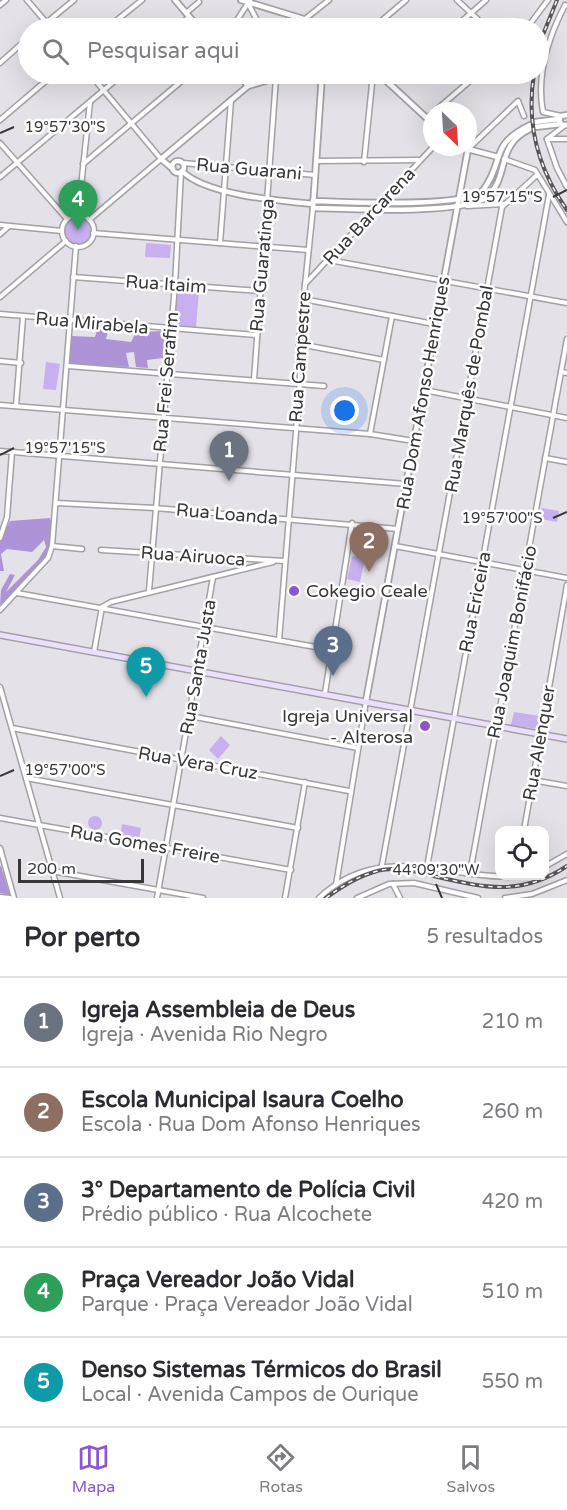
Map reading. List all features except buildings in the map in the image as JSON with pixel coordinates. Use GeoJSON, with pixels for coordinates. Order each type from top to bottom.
{"type":"FeatureCollection","features":[{"type":"Feature","properties":{"kind":"main road"},"geometry":{"type":"LineString","coordinates":[[0,635],[366,700],[567,739]]}},
{"type":"Feature","properties":{"kind":"street"},"geometry":{"type":"LineString","coordinates":[[0,5],[6,0]]}},
{"type":"Feature","properties":{"kind":"street"},"geometry":{"type":"LineString","coordinates":[[27,0],[42,18]]}},
{"type":"Feature","properties":{"kind":"street"},"geometry":{"type":"LineString","coordinates":[[52,18],[74,0]]}},
{"type":"Feature","properties":{"kind":"street"},"geometry":{"type":"LineString","coordinates":[[120,18],[142,0]]}},
{"type":"Feature","properties":{"kind":"street"},"geometry":{"type":"LineString","coordinates":[[175,0],[191,18]]}},
{"type":"Feature","properties":{"kind":"street"},"geometry":{"type":"LineString","coordinates":[[241,0],[302,18]]}},
{"type":"Feature","properties":{"kind":"street"},"geometry":{"type":"LineString","coordinates":[[306,18],[328,0]]}},
{"type":"Feature","properties":{"kind":"street"},"geometry":{"type":"LineString","coordinates":[[385,18],[406,0]]}},
{"type":"Feature","properties":{"kind":"street"},"geometry":{"type":"LineString","coordinates":[[457,0],[476,18]]}},
{"type":"Feature","properties":{"kind":"street"},"geometry":{"type":"LineString","coordinates":[[466,18],[486,0]]}},
{"type":"Feature","properties":{"kind":"street"},"geometry":{"type":"LineString","coordinates":[[534,18],[548,0]]}},
{"type":"Feature","properties":{"kind":"street"},"geometry":{"type":"LineString","coordinates":[[238,18],[249,1]]}},
{"type":"Feature","properties":{"kind":"street"},"geometry":{"type":"LineString","coordinates":[[249,1],[257,18]]}},
{"type":"Feature","properties":{"kind":"street"},"geometry":{"type":"LineString","coordinates":[[185,18],[200,2]]}},
{"type":"Feature","properties":{"kind":"street"},"geometry":{"type":"LineString","coordinates":[[549,45],[566,6]]}},
{"type":"Feature","properties":{"kind":"street"},"geometry":{"type":"LineString","coordinates":[[0,63],[18,48]]}},
{"type":"Feature","properties":{"kind":"street"},"geometry":{"type":"LineString","coordinates":[[0,120],[42,84]]}},
{"type":"Feature","properties":{"kind":"street"},"geometry":{"type":"LineString","coordinates":[[99,84],[162,160]]}},
{"type":"Feature","properties":{"kind":"street"},"geometry":{"type":"LineString","coordinates":[[0,177],[111,84]]}},
{"type":"Feature","properties":{"kind":"street"},"geometry":{"type":"LineString","coordinates":[[83,164],[178,84]]}},
{"type":"Feature","properties":{"kind":"street"},"geometry":{"type":"LineString","coordinates":[[89,220],[248,86],[255,84]]}},
{"type":"Feature","properties":{"kind":"street","name":"Rua Guaratinga"},"geometry":{"type":"LineString","coordinates":[[254,380],[276,84]]}},
{"type":"Feature","properties":{"kind":"street","name":"Rua Campestre"},"geometry":{"type":"LineString","coordinates":[[279,640],[300,383],[299,344],[313,204],[321,84]]}},
{"type":"Feature","properties":{"kind":"street"},"geometry":{"type":"LineString","coordinates":[[364,162],[372,84]]}},
{"type":"Feature","properties":{"kind":"street"},"geometry":{"type":"LineString","coordinates":[[389,84],[423,114]]}},
{"type":"Feature","properties":{"kind":"street"},"geometry":{"type":"LineString","coordinates":[[446,102],[466,84]]}},
{"type":"Feature","properties":{"kind":"street"},"geometry":{"type":"LineString","coordinates":[[542,84],[543,112],[563,121]]}},
{"type":"Feature","properties":{"kind":"street"},"geometry":{"type":"LineString","coordinates":[[220,243],[231,100]]}},
{"type":"Feature","properties":{"kind":"street"},"geometry":{"type":"LineString","coordinates":[[477,140],[518,101],[524,116]]}},
{"type":"Feature","properties":{"kind":"street"},"geometry":{"type":"LineString","coordinates":[[78,215],[90,102]]}},
{"type":"Feature","properties":{"kind":"street"},"geometry":{"type":"LineString","coordinates":[[458,203],[483,191],[491,178],[496,157],[506,139],[533,126],[563,121]]}},
{"type":"Feature","properties":{"kind":"street"},"geometry":{"type":"LineString","coordinates":[[547,138],[563,121]]}},
{"type":"Feature","properties":{"kind":"street"},"geometry":{"type":"LineString","coordinates":[[181,172],[224,190],[268,200],[375,209],[458,203],[487,197],[498,182],[504,159],[516,137],[533,126]]}},
{"type":"Feature","properties":{"kind":"street"},"geometry":{"type":"LineString","coordinates":[[547,138],[567,139]]}},
{"type":"Feature","properties":{"kind":"street"},"geometry":{"type":"LineString","coordinates":[[547,138],[557,168],[567,187]]}},
{"type":"Feature","properties":{"kind":"street"},"geometry":{"type":"LineString","coordinates":[[0,143],[67,219]]}},
{"type":"Feature","properties":{"kind":"street"},"geometry":{"type":"LineString","coordinates":[[477,152],[535,170],[567,222]]}},
{"type":"Feature","properties":{"kind":"street","name":"Rua Barcarena"},"geometry":{"type":"LineString","coordinates":[[305,284],[383,203],[424,156]]}},
{"type":"Feature","properties":{"kind":"street","name":"Rua Dom Afonso Henriques"},"geometry":{"type":"LineString","coordinates":[[336,886],[349,791],[467,156]]}},
{"type":"Feature","properties":{"kind":"street","name":"Rua Guarani"},"geometry":{"type":"LineString","coordinates":[[162,160],[315,175]]}},
{"type":"Feature","properties":{"kind":"street","name":"Rua Guarani"},"geometry":{"type":"LineString","coordinates":[[162,160],[181,172],[183,163]]}},
{"type":"Feature","properties":{"kind":"street"},"geometry":{"type":"LineString","coordinates":[[316,161],[420,160]]}},
{"type":"Feature","properties":{"kind":"street","name":"Rua Guarani"},"geometry":{"type":"LineString","coordinates":[[173,169],[174,162]]}},
{"type":"Feature","properties":{"kind":"street","name":"Rua Frei Serafim"},"geometry":{"type":"LineString","coordinates":[[149,591],[158,462],[175,285],[181,172]]}},
{"type":"Feature","properties":{"kind":"street"},"geometry":{"type":"LineString","coordinates":[[313,204],[505,204],[537,175]]}},
{"type":"Feature","properties":{"kind":"street","name":"Rua Ericeira"},"geometry":{"type":"LineString","coordinates":[[427,867],[549,195]]}},
{"type":"Feature","properties":{"kind":"street"},"geometry":{"type":"LineString","coordinates":[[487,197],[490,205]]}},
{"type":"Feature","properties":{"kind":"street","name":"Rua Marquês de Pombal"},"geometry":{"type":"LineString","coordinates":[[382,865],[487,289],[505,204]]}},
{"type":"Feature","properties":{"kind":"street"},"geometry":{"type":"LineString","coordinates":[[78,215],[89,220],[93,233],[87,243],[76,246],[66,241],[62,231],[67,219],[78,215]]}},
{"type":"Feature","properties":{"kind":"street"},"geometry":{"type":"LineString","coordinates":[[0,225],[62,231]]}},
{"type":"Feature","properties":{"kind":"street"},"geometry":{"type":"LineString","coordinates":[[0,234],[9,226]]}},
{"type":"Feature","properties":{"kind":"street"},"geometry":{"type":"LineString","coordinates":[[93,233],[308,250]]}},
{"type":"Feature","properties":{"kind":"street"},"geometry":{"type":"LineString","coordinates":[[0,297],[66,241]]}},
{"type":"Feature","properties":{"kind":"street"},"geometry":{"type":"LineString","coordinates":[[0,610],[48,558],[52,546],[76,246]]}},
{"type":"Feature","properties":{"kind":"street"},"geometry":{"type":"LineString","coordinates":[[329,260],[567,303]]}},
{"type":"Feature","properties":{"kind":"street","name":"Rua Itaim"},"geometry":{"type":"LineString","coordinates":[[73,277],[260,291]]}},
{"type":"Feature","properties":{"kind":"street"},"geometry":{"type":"LineString","coordinates":[[303,299],[434,324]]}},
{"type":"Feature","properties":{"kind":"street","name":"Rua Mirabela"},"geometry":{"type":"LineString","coordinates":[[0,314],[171,330],[256,335]]}},
{"type":"Feature","properties":{"kind":"street"},"geometry":{"type":"LineString","coordinates":[[370,434],[392,316]]}},
{"type":"Feature","properties":{"kind":"street"},"geometry":{"type":"LineString","coordinates":[[16,406],[23,317]]}},
{"type":"Feature","properties":{"kind":"street","name":"Rua Joaquim Bonifácio"},"geometry":{"type":"LineString","coordinates":[[470,873],[567,339]]}},
{"type":"Feature","properties":{"kind":"street"},"geometry":{"type":"LineString","coordinates":[[299,344],[384,360]]}},
{"type":"Feature","properties":{"kind":"street"},"geometry":{"type":"LineString","coordinates":[[0,361],[21,363]]}},
{"type":"Feature","properties":{"kind":"street"},"geometry":{"type":"LineString","coordinates":[[67,366],[324,386]]}},
{"type":"Feature","properties":{"kind":"street"},"geometry":{"type":"LineString","coordinates":[[561,372],[567,373]]}},
{"type":"Feature","properties":{"kind":"street"},"geometry":{"type":"LineString","coordinates":[[424,390],[567,418]]}},
{"type":"Feature","properties":{"kind":"street"},"geometry":{"type":"LineString","coordinates":[[0,405],[370,434],[414,441]]}},
{"type":"Feature","properties":{"kind":"street"},"geometry":{"type":"LineString","coordinates":[[0,451],[158,462],[406,484]]}},
{"type":"Feature","properties":{"kind":"street"},"geometry":{"type":"LineString","coordinates":[[0,538],[7,517],[12,452]]}},
{"type":"Feature","properties":{"kind":"street"},"geometry":{"type":"LineString","coordinates":[[545,458],[567,462]]}},
{"type":"Feature","properties":{"kind":"street","name":"Rua Loanda"},"geometry":{"type":"LineString","coordinates":[[56,503],[156,508],[352,523],[398,529]]}},
{"type":"Feature","properties":{"kind":"street"},"geometry":{"type":"LineString","coordinates":[[326,693],[352,523]]}},
{"type":"Feature","properties":{"kind":"street"},"geometry":{"type":"LineString","coordinates":[[52,546],[82,549]]}},
{"type":"Feature","properties":{"kind":"street"},"geometry":{"type":"LineString","coordinates":[[395,546],[567,578]]}},
{"type":"Feature","properties":{"kind":"street","name":"Rua Airuoca"},"geometry":{"type":"LineString","coordinates":[[101,550],[285,561]]}},
{"type":"Feature","properties":{"kind":"street"},"geometry":{"type":"LineString","coordinates":[[102,607],[111,602],[149,591],[273,562]]}},
{"type":"Feature","properties":{"kind":"street","name":"Rua Santa Justa"},"geometry":{"type":"LineString","coordinates":[[157,898],[213,577]]}},
{"type":"Feature","properties":{"kind":"street","name":"Rua Alenquer"},"geometry":{"type":"LineString","coordinates":[[525,826],[567,585]]}},
{"type":"Feature","properties":{"kind":"street"},"geometry":{"type":"LineString","coordinates":[[17,593],[332,650]]}},
{"type":"Feature","properties":{"kind":"street"},"geometry":{"type":"LineString","coordinates":[[94,652],[102,607]]}},
{"type":"Feature","properties":{"kind":"street"},"geometry":{"type":"LineString","coordinates":[[0,687],[60,898]]}},
{"type":"Feature","properties":{"kind":"street"},"geometry":{"type":"LineString","coordinates":[[190,716],[358,748]]}},
{"type":"Feature","properties":{"kind":"street","name":"Rua Vera Cruz"},"geometry":{"type":"LineString","coordinates":[[12,728],[349,791]]}},
{"type":"Feature","properties":{"kind":"street"},"geometry":{"type":"LineString","coordinates":[[26,778],[298,828]]}},
{"type":"Feature","properties":{"kind":"street"},"geometry":{"type":"LineString","coordinates":[[532,780],[567,786]]}},
{"type":"Feature","properties":{"kind":"street"},"geometry":{"type":"LineString","coordinates":[[285,898],[305,782]]}},
{"type":"Feature","properties":{"kind":"street","name":"Rua Gomes Freire"},"geometry":{"type":"LineString","coordinates":[[0,818],[291,870]]}},
{"type":"Feature","properties":{"kind":"street"},"geometry":{"type":"LineString","coordinates":[[0,848],[12,898],[0,897]]}},
{"type":"Feature","properties":{"kind":"street"},"geometry":{"type":"LineString","coordinates":[[549,864],[567,854]]}},
{"type":"Feature","properties":{"kind":"street"},"geometry":{"type":"LineString","coordinates":[[319,898],[363,871],[382,865],[427,867],[495,875]]}},
{"type":"Feature","properties":{"kind":"street"},"geometry":{"type":"LineString","coordinates":[[52,871],[203,898]]}},
{"type":"Feature","properties":{"kind":"street"},"geometry":{"type":"LineString","coordinates":[[505,898],[541,892],[567,880]]}},
{"type":"Feature","properties":{"kind":"street"},"geometry":{"type":"LineString","coordinates":[[357,898],[393,884],[414,883],[456,896],[478,898]]}},
{"type":"Feature","properties":{"kind":"street"},"geometry":{"type":"LineString","coordinates":[[393,884],[400,898]]}},
{"type":"Feature","properties":{"kind":"shaded area"},"geometry":{"type":"Polygon","coordinates":[[[78,217],[88,221],[92,231],[88,241],[78,245],[68,241],[64,231],[68,221],[78,217]]]}},
{"type":"Feature","properties":{"kind":"shaded area"},"geometry":{"type":"Polygon","coordinates":[[[146,243],[171,245],[170,258],[145,257],[146,243]]]}},
{"type":"Feature","properties":{"kind":"shaded area"},"geometry":{"type":"Polygon","coordinates":[[[176,289],[199,290],[196,328],[173,326],[176,289]]]}},
{"type":"Feature","properties":{"kind":"shaded area"},"geometry":{"type":"Polygon","coordinates":[[[98,326],[109,327],[106,339],[131,342],[136,332],[165,331],[163,358],[147,360],[148,368],[136,367],[134,352],[126,353],[129,367],[70,365],[70,336],[95,337],[98,326]]]}},
{"type":"Feature","properties":{"kind":"shaded area"},"geometry":{"type":"Polygon","coordinates":[[[46,362],[60,364],[56,390],[43,389],[46,362]]]}},
{"type":"Feature","properties":{"kind":"shaded area"},"geometry":{"type":"Polygon","coordinates":[[[542,508],[559,511],[557,522],[540,519],[542,508]]]}},
{"type":"Feature","properties":{"kind":"shaded area"},"geometry":{"type":"Polygon","coordinates":[[[50,518],[52,531],[46,555],[29,577],[0,605],[1,590],[10,574],[15,575],[6,592],[38,560],[46,547],[44,540],[32,552],[7,549],[1,554],[4,571],[0,571],[0,540],[10,521],[50,518]]]}},
{"type":"Feature","properties":{"kind":"shaded area"},"geometry":{"type":"Polygon","coordinates":[[[352,556],[365,558],[360,582],[347,579],[352,556]]]}},
{"type":"Feature","properties":{"kind":"shaded area"},"geometry":{"type":"Polygon","coordinates":[[[514,712],[540,716],[538,729],[511,725],[514,712]]]}},
{"type":"Feature","properties":{"kind":"shaded area"},"geometry":{"type":"Polygon","coordinates":[[[221,736],[230,745],[218,759],[209,750],[221,736]]]}},
{"type":"Feature","properties":{"kind":"shaded area"},"geometry":{"type":"Polygon","coordinates":[[[95,816],[100,818],[102,823],[100,828],[95,830],[90,828],[88,823],[90,818],[95,816]]]}},
{"type":"Feature","properties":{"kind":"shaded area"},"geometry":{"type":"Polygon","coordinates":[[[122,824],[141,828],[139,839],[120,836],[122,824]]]}},
{"type":"Feature","properties":{"kind":"shaded area"},"geometry":{"type":"Polygon","coordinates":[[[1,866],[10,895],[0,893],[1,866]]]}},
{"type":"Feature","properties":{"kind":"waterway"},"geometry":{"type":"LineString","coordinates":[[465,201],[477,197],[486,190],[499,171]]}},
{"type":"Feature","properties":{"kind":"waterway"},"geometry":{"type":"LineString","coordinates":[[317,204],[372,206]]}},
{"type":"Feature","properties":{"kind":"waterway"},"geometry":{"type":"LineString","coordinates":[[387,206],[453,204]]}},
{"type":"Feature","properties":{"kind":"railway"},"geometry":{"type":"LineString","coordinates":[[549,20],[557,0]]}},
{"type":"Feature","properties":{"kind":"railway"},"geometry":{"type":"LineString","coordinates":[[533,84],[533,128],[537,145],[548,178],[567,210]]}},
{"type":"Feature","properties":{"kind":"railway"},"geometry":{"type":"LineString","coordinates":[[326,898],[361,877],[388,869],[409,870],[466,883],[500,887],[533,883],[567,866]]}},
{"type":"Feature","properties":{"kind":"place","name":"Praça Vereador João Vidal"},"geometry":{"type":"Point","coordinates":[78,230]}},
{"type":"Feature","properties":{"kind":"place","name":"Igreja Assembleia de Deus"},"geometry":{"type":"Point","coordinates":[229,481]}},
{"type":"Feature","properties":{"kind":"place","name":"Escola Municipal Isaura Coelho"},"geometry":{"type":"Point","coordinates":[369,572]}},
{"type":"Feature","properties":{"kind":"place","name":"Cokegio Ceale"},"geometry":{"type":"Point","coordinates":[294,591]}},
{"type":"Feature","properties":{"kind":"place","name":"3° Departamento de Polícia Civil"},"geometry":{"type":"Point","coordinates":[333,676]}},
{"type":"Feature","properties":{"kind":"place","name":"Denso Sistemas Térmicos do Brasil"},"geometry":{"type":"Point","coordinates":[146,697]}},
{"type":"Feature","properties":{"kind":"place","name":"Igreja Universal - Alterosa"},"geometry":{"type":"Point","coordinates":[425,726]}}]}
